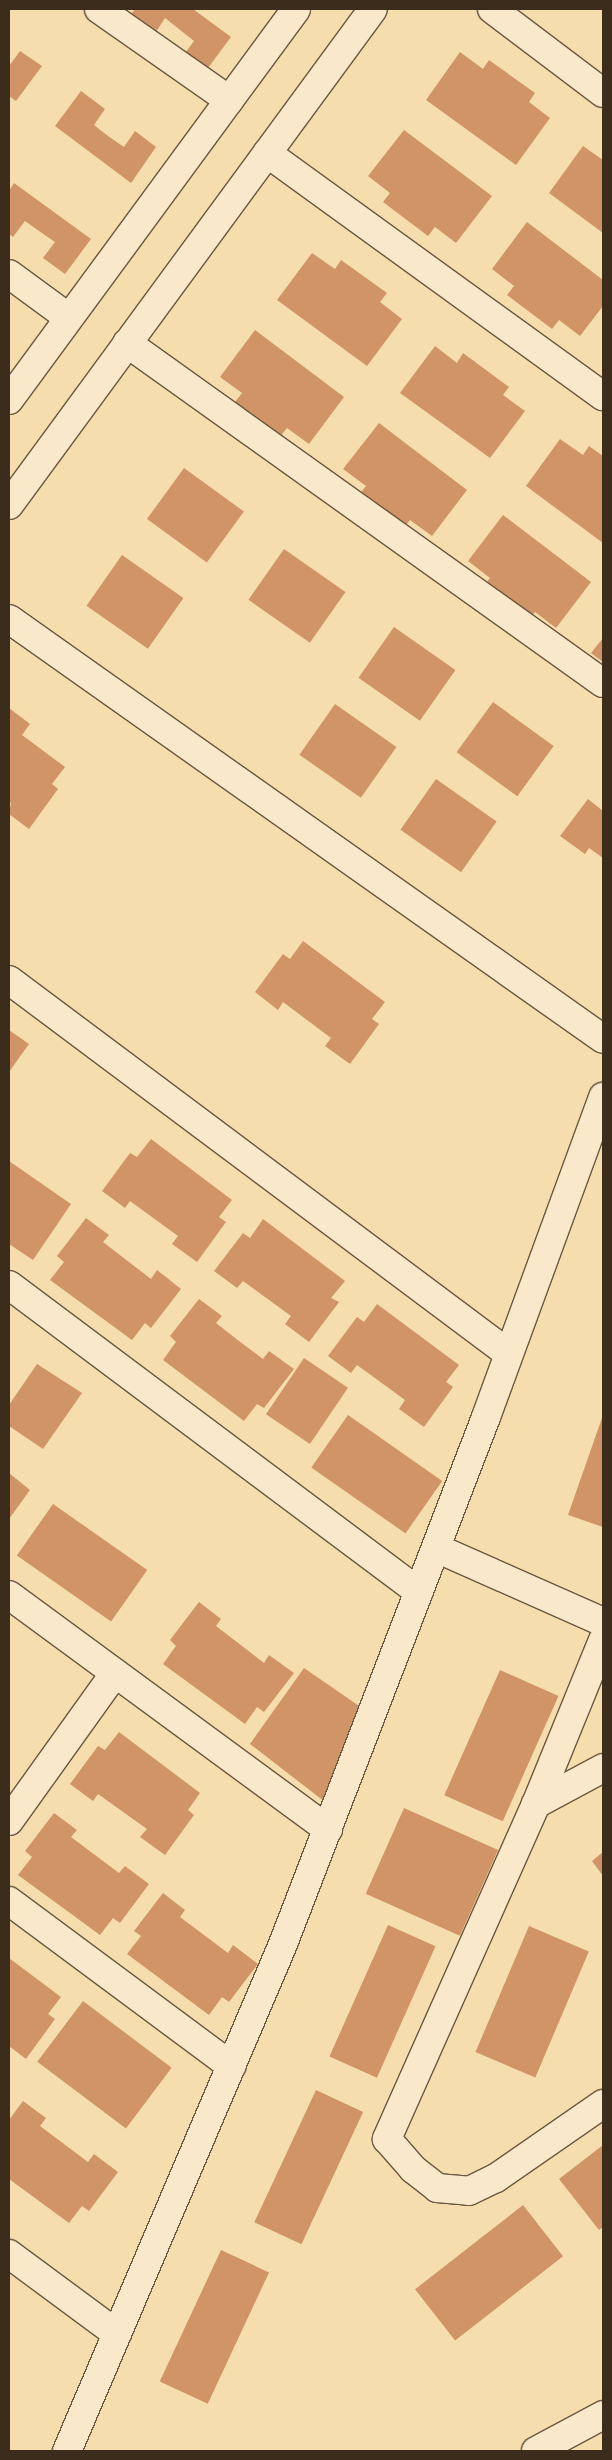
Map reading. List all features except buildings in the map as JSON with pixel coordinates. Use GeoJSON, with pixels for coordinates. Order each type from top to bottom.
{"type":"FeatureCollection","features":[{"type":"Feature","properties":{"kind":"street"},"geometry":{"type":"LineString","coordinates":[[99,9],[229,100]]}},
{"type":"Feature","properties":{"kind":"street"},"geometry":{"type":"LineString","coordinates":[[9,400],[296,9]]}},
{"type":"Feature","properties":{"kind":"street"},"geometry":{"type":"LineString","coordinates":[[9,505],[373,9]]}},
{"type":"Feature","properties":{"kind":"street"},"geometry":{"type":"LineString","coordinates":[[492,9],[603,93]]}},
{"type":"Feature","properties":{"kind":"street"},"geometry":{"type":"LineString","coordinates":[[268,152],[603,396]]}},
{"type":"Feature","properties":{"kind":"street"},"geometry":{"type":"LineString","coordinates":[[9,274],[69,318]]}},
{"type":"Feature","properties":{"kind":"street"},"geometry":{"type":"LineString","coordinates":[[128,343],[603,683]]}},
{"type":"Feature","properties":{"kind":"street"},"geometry":{"type":"LineString","coordinates":[[9,619],[603,1039]]}},
{"type":"Feature","properties":{"kind":"street"},"geometry":{"type":"LineString","coordinates":[[9,980],[509,1354]]}},
{"type":"Feature","properties":{"kind":"street"},"geometry":{"type":"LineString","coordinates":[[67,2451],[283,1944],[436,1548],[603,1097]]}},
{"type":"Feature","properties":{"kind":"street"},"geometry":{"type":"LineString","coordinates":[[9,1285],[419,1592]]}},
{"type":"Feature","properties":{"kind":"street"},"geometry":{"type":"LineString","coordinates":[[436,1548],[603,1622]]}},
{"type":"Feature","properties":{"kind":"street"},"geometry":{"type":"LineString","coordinates":[[9,1595],[328,1829]]}},
{"type":"Feature","properties":{"kind":"street"},"geometry":{"type":"LineString","coordinates":[[603,1640],[536,1804],[388,2139],[413,2169],[437,2188],[469,2191],[496,2178],[603,2104]]}},
{"type":"Feature","properties":{"kind":"street"},"geometry":{"type":"LineString","coordinates":[[9,1822],[115,1672]]}},
{"type":"Feature","properties":{"kind":"street"},"geometry":{"type":"LineString","coordinates":[[536,1804],[603,1768]]}},
{"type":"Feature","properties":{"kind":"street"},"geometry":{"type":"LineString","coordinates":[[9,1901],[231,2066]]}},
{"type":"Feature","properties":{"kind":"street"},"geometry":{"type":"LineString","coordinates":[[9,2254],[117,2334]]}},
{"type":"Feature","properties":{"kind":"street"},"geometry":{"type":"LineString","coordinates":[[536,2451],[603,2415]]}}]}
